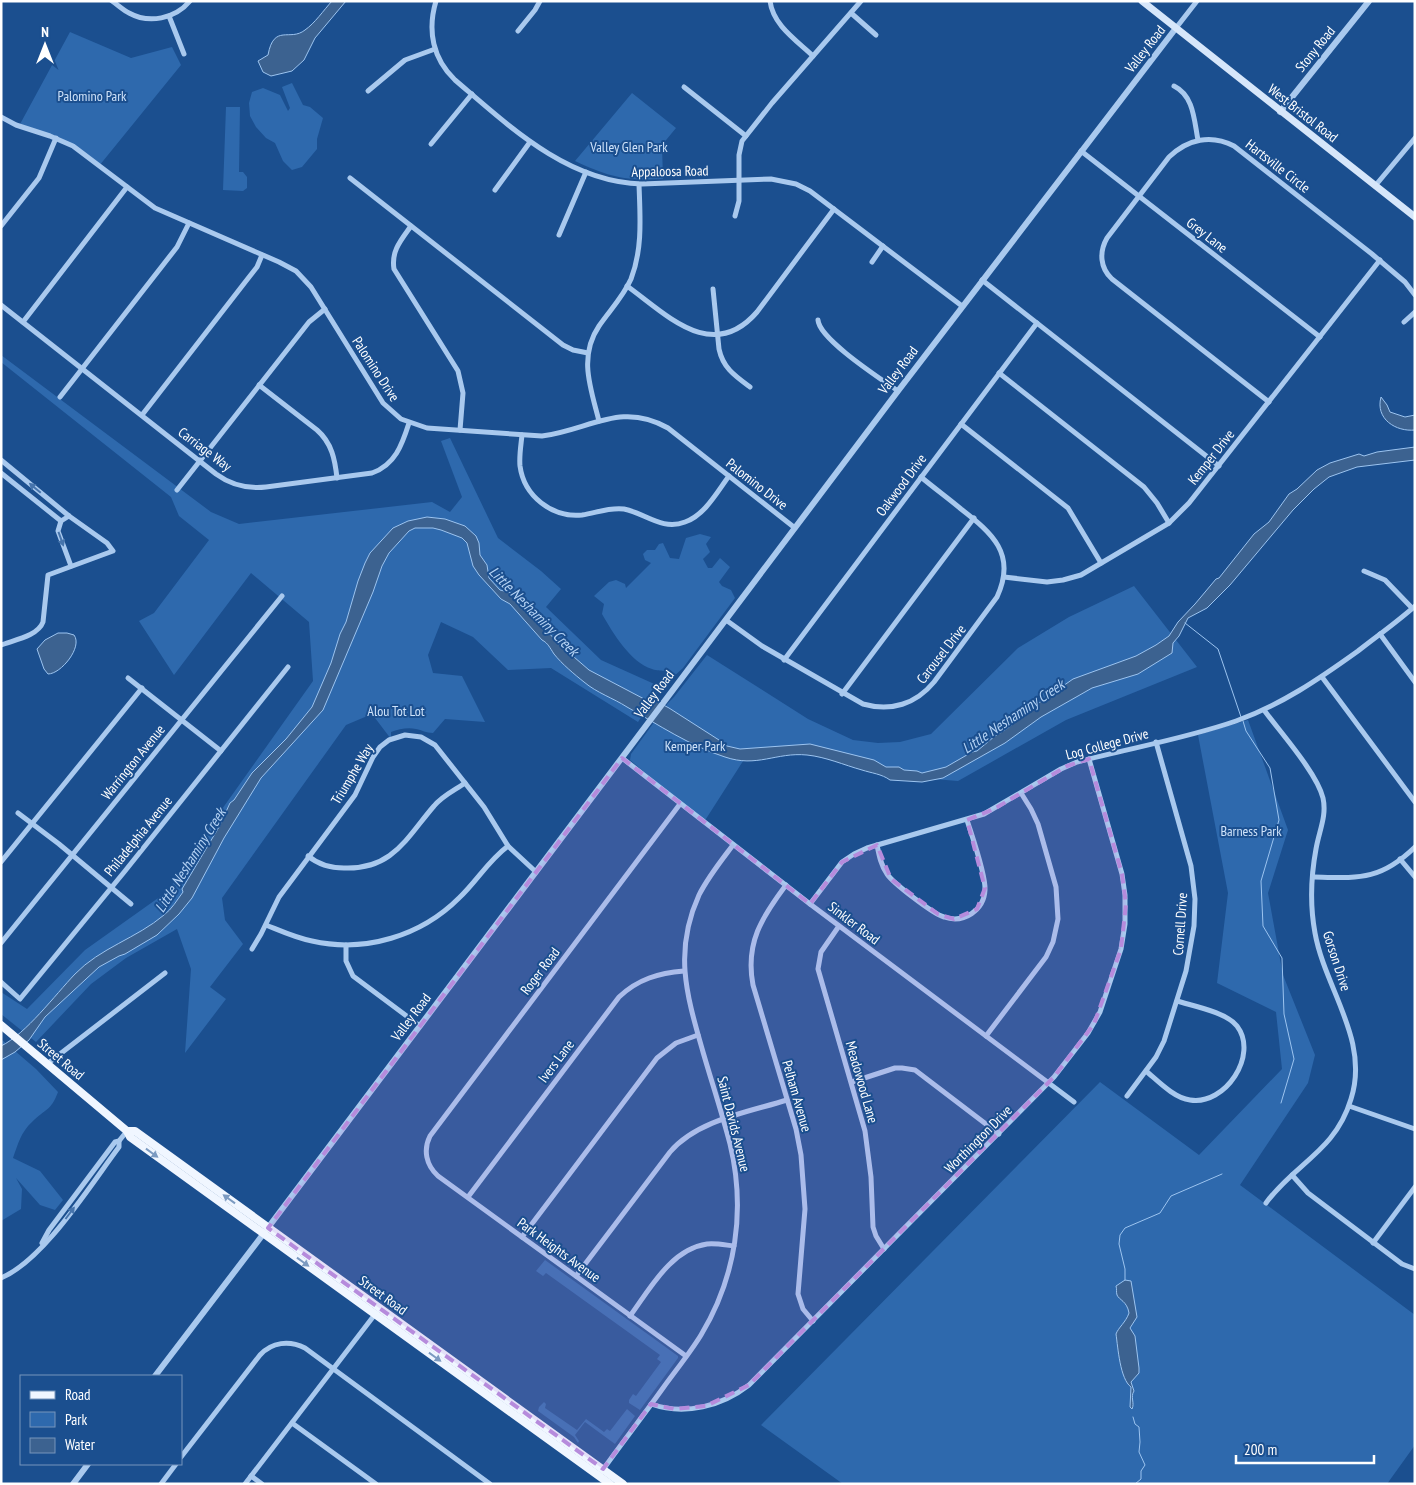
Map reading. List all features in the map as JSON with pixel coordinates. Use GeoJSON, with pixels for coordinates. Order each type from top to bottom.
{"type":"FeatureCollection","features":[{"type":"Feature","properties":{"kind":"main road","name":"West Bristol Road"},"geometry":{"type":"LineString","coordinates":[[1142,1],[1415,217]]}},
{"type":"Feature","properties":{"kind":"main road","name":"Street Road"},"geometry":{"type":"LineString","coordinates":[[4,1027],[128,1131],[135,1132],[266,1231],[601,1472],[610,1482],[623,1484]]}},
{"type":"Feature","properties":{"kind":"street"},"geometry":{"type":"LineString","coordinates":[[112,1],[129,13],[142,18],[155,19],[169,16],[182,9],[190,1]]}},
{"type":"Feature","properties":{"kind":"street","name":"Appaloosa Road"},"geometry":{"type":"LineString","coordinates":[[436,1],[431,26],[435,49],[445,68],[455,80],[530,142],[551,156],[586,172],[615,181],[639,184],[771,179],[796,184],[810,191],[962,306]]}},
{"type":"Feature","properties":{"kind":"street"},"geometry":{"type":"LineString","coordinates":[[518,31],[540,1]]}},
{"type":"Feature","properties":{"kind":"street"},"geometry":{"type":"LineString","coordinates":[[770,1],[771,10],[778,23],[813,56]]}},
{"type":"Feature","properties":{"kind":"street"},"geometry":{"type":"LineString","coordinates":[[735,216],[739,201],[739,151],[746,136],[861,1]]}},
{"type":"Feature","properties":{"kind":"street"},"geometry":{"type":"LineString","coordinates":[[1176,28],[1197,1]]}},
{"type":"Feature","properties":{"kind":"street","name":"Stony Road"},"geometry":{"type":"LineString","coordinates":[[1280,112],[1369,1]]}},
{"type":"Feature","properties":{"kind":"street"},"geometry":{"type":"LineString","coordinates":[[851,13],[876,35]]}},
{"type":"Feature","properties":{"kind":"street"},"geometry":{"type":"LineString","coordinates":[[169,16],[184,54]]}},
{"type":"Feature","properties":{"kind":"street","name":"Valley Road"},"geometry":{"type":"LineString","coordinates":[[156,1375],[962,306],[1176,28]]}},
{"type":"Feature","properties":{"kind":"street"},"geometry":{"type":"LineString","coordinates":[[368,91],[405,60],[435,49]]}},
{"type":"Feature","properties":{"kind":"street"},"geometry":{"type":"LineString","coordinates":[[1174,86],[1185,94],[1190,102],[1198,140],[1189,143],[1175,152],[1104,245],[1102,260],[1105,271],[1112,279],[1268,402]]}},
{"type":"Feature","properties":{"kind":"street"},"geometry":{"type":"LineString","coordinates":[[684,87],[746,136]]}},
{"type":"Feature","properties":{"kind":"street"},"geometry":{"type":"LineString","coordinates":[[430,144],[472,94]]}},
{"type":"Feature","properties":{"kind":"street","name":"Palomino Drive"},"geometry":{"type":"LineString","coordinates":[[1,117],[16,125],[56,138],[80,150],[155,208],[291,267],[311,287],[383,403],[395,415],[409,423],[427,428],[522,435],[552,435],[599,421],[626,416],[650,420],[668,428],[795,528]]}},
{"type":"Feature","properties":{"kind":"street"},"geometry":{"type":"LineString","coordinates":[[3,222],[39,178],[56,138]]}},
{"type":"Feature","properties":{"kind":"street"},"geometry":{"type":"LineString","coordinates":[[1375,186],[1415,138]]}},
{"type":"Feature","properties":{"kind":"street","name":"Hartsville Circle"},"geometry":{"type":"LineString","coordinates":[[1198,140],[1216,140],[1234,146],[1380,260],[1405,282],[1415,295]]}},
{"type":"Feature","properties":{"kind":"street"},"geometry":{"type":"LineString","coordinates":[[495,190],[530,142]]}},
{"type":"Feature","properties":{"kind":"street","name":"Grey Lane"},"geometry":{"type":"LineString","coordinates":[[1081,151],[1320,337]]}},
{"type":"Feature","properties":{"kind":"street"},"geometry":{"type":"LineString","coordinates":[[559,235],[586,172]]}},
{"type":"Feature","properties":{"kind":"street"},"geometry":{"type":"LineString","coordinates":[[350,178],[563,345],[573,350],[588,353]]}},
{"type":"Feature","properties":{"kind":"street"},"geometry":{"type":"LineString","coordinates":[[599,421],[586,364],[596,330],[618,302],[635,266],[640,241],[639,184]]}},
{"type":"Feature","properties":{"kind":"street"},"geometry":{"type":"LineString","coordinates":[[23,322],[127,188]]}},
{"type":"Feature","properties":{"kind":"street"},"geometry":{"type":"LineString","coordinates":[[627,286],[681,326],[696,333],[718,334],[733,330],[752,318],[834,209]]}},
{"type":"Feature","properties":{"kind":"street"},"geometry":{"type":"LineString","coordinates":[[60,397],[177,247],[189,223]]}},
{"type":"Feature","properties":{"kind":"street"},"geometry":{"type":"LineString","coordinates":[[411,226],[395,250],[393,256],[394,269],[458,371],[463,393],[460,430]]}},
{"type":"Feature","properties":{"kind":"street"},"geometry":{"type":"LineString","coordinates":[[872,262],[883,246]]}},
{"type":"Feature","properties":{"kind":"street"},"geometry":{"type":"LineString","coordinates":[[142,415],[257,267],[262,254]]}},
{"type":"Feature","properties":{"kind":"street","name":"Kemper Drive"},"geometry":{"type":"LineString","coordinates":[[1004,577],[1057,581],[1081,575],[1169,523],[1183,511],[1380,260]]}},
{"type":"Feature","properties":{"kind":"street"},"geometry":{"type":"LineString","coordinates":[[982,280],[1219,466]]}},
{"type":"Feature","properties":{"kind":"street"},"geometry":{"type":"LineString","coordinates":[[713,289],[720,352],[724,364],[732,374],[750,387]]}},
{"type":"Feature","properties":{"kind":"street","name":"Carriage Way"},"geometry":{"type":"LineString","coordinates":[[1,305],[229,482],[252,488],[372,473],[388,465],[398,451],[409,423]]}},
{"type":"Feature","properties":{"kind":"street"},"geometry":{"type":"LineString","coordinates":[[177,490],[309,322],[325,309]]}},
{"type":"Feature","properties":{"kind":"street"},"geometry":{"type":"LineString","coordinates":[[1404,322],[1415,312]]}},
{"type":"Feature","properties":{"kind":"street"},"geometry":{"type":"LineString","coordinates":[[818,320],[820,330],[836,345],[898,391]]}},
{"type":"Feature","properties":{"kind":"street","name":"Oakwood Drive"},"geometry":{"type":"LineString","coordinates":[[784,660],[1036,323]]}},
{"type":"Feature","properties":{"kind":"street"},"geometry":{"type":"LineString","coordinates":[[999,373],[1144,487],[1158,503],[1169,523]]}},
{"type":"Feature","properties":{"kind":"street"},"geometry":{"type":"LineString","coordinates":[[259,385],[325,438],[332,452],[337,478]]}},
{"type":"Feature","properties":{"kind":"street"},"geometry":{"type":"LineString","coordinates":[[961,424],[1068,508],[1101,563]]}},
{"type":"Feature","properties":{"kind":"street"},"geometry":{"type":"LineString","coordinates":[[522,435],[520,466],[526,485],[545,506],[567,514],[584,515],[620,509],[633,512],[662,524],[681,524],[702,512],[730,476]]}},
{"type":"Feature","properties":{"kind":"street"},"geometry":{"type":"LineString","coordinates":[[1,460],[69,516],[107,542],[113,551],[48,575],[43,622],[39,629],[1,646]]}},
{"type":"Feature","properties":{"kind":"street"},"geometry":{"type":"LineString","coordinates":[[1,473],[61,521]]}},
{"type":"Feature","properties":{"kind":"street","name":"Carousel Drive"},"geometry":{"type":"LineString","coordinates":[[726,620],[784,660],[863,704],[887,708],[910,702],[923,694],[998,597],[1004,577],[1003,555],[997,541],[974,518],[921,477]]}},
{"type":"Feature","properties":{"kind":"street"},"geometry":{"type":"LineString","coordinates":[[69,516],[61,521],[58,531],[72,566]]}},
{"type":"Feature","properties":{"kind":"street"},"geometry":{"type":"LineString","coordinates":[[842,694],[974,518]]}},
{"type":"Feature","properties":{"kind":"street"},"geometry":{"type":"LineString","coordinates":[[1364,571],[1385,580],[1414,607]]}},
{"type":"Feature","properties":{"kind":"street","name":"Warrington Avenue"},"geometry":{"type":"LineString","coordinates":[[1,943],[282,596]]}},
{"type":"Feature","properties":{"kind":"street","name":"Log College Drive"},"geometry":{"type":"LineString","coordinates":[[810,904],[842,862],[854,854],[877,845],[989,812],[1061,769],[1089,759],[1242,719],[1264,710],[1297,693],[1322,677],[1414,607]]}},
{"type":"Feature","properties":{"kind":"street"},"geometry":{"type":"LineString","coordinates":[[1380,634],[1415,682]]}},
{"type":"Feature","properties":{"kind":"street","name":"Philadelphia Avenue"},"geometry":{"type":"LineString","coordinates":[[1,982],[20,999],[288,667]]}},
{"type":"Feature","properties":{"kind":"street"},"geometry":{"type":"LineString","coordinates":[[1322,677],[1415,802]]}},
{"type":"Feature","properties":{"kind":"street"},"geometry":{"type":"LineString","coordinates":[[128,678],[221,751]]}},
{"type":"Feature","properties":{"kind":"street"},"geometry":{"type":"LineString","coordinates":[[1,862],[142,688]]}},
{"type":"Feature","properties":{"kind":"street","name":"Gorson Drive"},"geometry":{"type":"LineString","coordinates":[[1264,710],[1313,777],[1323,797],[1324,821],[1316,847],[1313,917],[1319,951],[1348,1025],[1354,1046],[1356,1071],[1354,1090],[1341,1124],[1330,1140],[1276,1190],[1266,1203]]}},
{"type":"Feature","properties":{"kind":"street","name":"Triumphe Way"},"geometry":{"type":"LineString","coordinates":[[252,948],[266,925],[279,897],[358,791],[376,752],[384,743],[405,735],[416,735],[431,742],[438,748],[484,807],[508,846],[536,872]]}},
{"type":"Feature","properties":{"kind":"street","name":"Cornell Drive"},"geometry":{"type":"LineString","coordinates":[[1127,1096],[1161,1047],[1186,971],[1192,942],[1195,910],[1194,888],[1187,850],[1156,742]]}},
{"type":"Feature","properties":{"kind":"street","name":"Sinkler Road"},"geometry":{"type":"LineString","coordinates":[[622,758],[810,904],[1074,1102]]}},
{"type":"Feature","properties":{"kind":"street","name":"Worthington Drive"},"geometry":{"type":"LineString","coordinates":[[651,1404],[674,1409],[692,1409],[711,1405],[733,1396],[754,1380],[1048,1083],[1097,1018],[1123,942],[1125,895],[1123,879],[1089,759]]}},
{"type":"Feature","properties":{"kind":"street"},"geometry":{"type":"LineString","coordinates":[[308,856],[320,864],[342,868],[367,866],[380,860],[404,845],[438,802],[465,783]]}},
{"type":"Feature","properties":{"kind":"street"},"geometry":{"type":"LineString","coordinates":[[986,1036],[1046,957],[1053,942],[1058,919],[1056,887],[1036,818],[1021,793]]}},
{"type":"Feature","properties":{"kind":"street","name":"Roger Road"},"geometry":{"type":"LineString","coordinates":[[427,1155],[430,1136],[680,804]]}},
{"type":"Feature","properties":{"kind":"street"},"geometry":{"type":"LineString","coordinates":[[18,814],[131,904]]}},
{"type":"Feature","properties":{"kind":"street"},"geometry":{"type":"LineString","coordinates":[[877,845],[883,866],[891,879],[938,914],[950,919],[961,918],[977,909],[982,901],[985,888],[967,820]]}},
{"type":"Feature","properties":{"kind":"street","name":"Saint Davids Avenue"},"geometry":{"type":"LineString","coordinates":[[601,1472],[701,1335],[728,1276],[738,1220],[737,1184],[733,1155],[688,999],[684,971],[688,932],[695,905],[710,876],[733,844]]}},
{"type":"Feature","properties":{"kind":"street"},"geometry":{"type":"LineString","coordinates":[[266,925],[314,942],[346,945],[388,940],[412,931],[433,920],[459,899],[489,862],[508,846]]}},
{"type":"Feature","properties":{"kind":"street"},"geometry":{"type":"LineString","coordinates":[[1314,877],[1365,877],[1386,869],[1415,847]]}},
{"type":"Feature","properties":{"kind":"street"},"geometry":{"type":"LineString","coordinates":[[1400,859],[1415,877]]}},
{"type":"Feature","properties":{"kind":"street","name":"Pelham Avenue"},"geometry":{"type":"LineString","coordinates":[[786,885],[767,910],[760,924],[754,941],[751,963],[753,985],[798,1141],[805,1192],[798,1294],[803,1309],[813,1321]]}},
{"type":"Feature","properties":{"kind":"street","name":"Meadowood Lane"},"geometry":{"type":"LineString","coordinates":[[839,926],[820,952],[818,970],[861,1114],[868,1148],[873,1227],[884,1249]]}},
{"type":"Feature","properties":{"kind":"street"},"geometry":{"type":"LineString","coordinates":[[346,945],[346,961],[353,976],[420,1026]]}},
{"type":"Feature","properties":{"kind":"street","name":"Ivers Lane"},"geometry":{"type":"LineString","coordinates":[[468,1197],[619,997],[632,986],[648,978],[664,973],[684,971]]}},
{"type":"Feature","properties":{"kind":"street"},"geometry":{"type":"LineString","coordinates":[[47,1064],[165,973]]}},
{"type":"Feature","properties":{"kind":"street"},"geometry":{"type":"LineString","coordinates":[[1146,1071],[1177,1095],[1188,1100],[1202,1100],[1213,1097],[1223,1090],[1242,1063],[1245,1046],[1236,1026],[1221,1015],[1177,1001]]}},
{"type":"Feature","properties":{"kind":"street"},"geometry":{"type":"LineString","coordinates":[[522,1237],[657,1058],[676,1043],[698,1035]]}},
{"type":"Feature","properties":{"kind":"street"},"geometry":{"type":"LineString","coordinates":[[852,1082],[895,1068],[915,1070],[999,1134]]}},
{"type":"Feature","properties":{"kind":"street"},"geometry":{"type":"LineString","coordinates":[[576,1276],[674,1147],[692,1132],[787,1100]]}},
{"type":"Feature","properties":{"kind":"street"},"geometry":{"type":"LineString","coordinates":[[1349,1106],[1415,1129]]}},
{"type":"Feature","properties":{"kind":"street"},"geometry":{"type":"LineString","coordinates":[[1,1278],[21,1267],[56,1232],[128,1131]]}},
{"type":"Feature","properties":{"kind":"street","name":"Park Heights Avenue"},"geometry":{"type":"LineString","coordinates":[[427,1155],[429,1164],[435,1173],[686,1356]]}},
{"type":"Feature","properties":{"kind":"street"},"geometry":{"type":"LineString","coordinates":[[1292,1175],[1308,1194],[1402,1264],[1415,1269]]}},
{"type":"Feature","properties":{"kind":"street"},"geometry":{"type":"LineString","coordinates":[[1373,1243],[1415,1188]]}},
{"type":"Feature","properties":{"kind":"street"},"geometry":{"type":"LineString","coordinates":[[630,1316],[666,1268],[682,1254],[709,1244],[734,1246]]}},
{"type":"Feature","properties":{"kind":"street"},"geometry":{"type":"LineString","coordinates":[[245,1484],[378,1311]]}},
{"type":"Feature","properties":{"kind":"street"},"geometry":{"type":"LineString","coordinates":[[182,1456],[260,1354],[267,1348],[278,1344],[296,1344],[305,1348],[490,1484]]}},
{"type":"Feature","properties":{"kind":"street"},"geometry":{"type":"LineString","coordinates":[[292,1422],[376,1484]]}},
{"type":"Feature","properties":{"kind":"street"},"geometry":{"type":"LineString","coordinates":[[73,1484],[87,1465]]}},
{"type":"Feature","properties":{"kind":"street"},"geometry":{"type":"LineString","coordinates":[[161,1484],[175,1465]]}},
{"type":"Feature","properties":{"kind":"street"},"geometry":{"type":"LineString","coordinates":[[252,1476],[262,1484]]}},
{"type":"Feature","properties":{"kind":"highlighted area"},"geometry":{"type":"Polygon","coordinates":[[[622,758],[810,904],[842,862],[877,845],[891,879],[938,914],[954,919],[977,909],[985,888],[967,820],[994,809],[1067,766],[1089,759],[1122,874],[1126,904],[1121,949],[1094,1024],[1054,1077],[749,1385],[706,1406],[674,1409],[651,1404],[603,1469],[268,1228],[622,758]]]}},
{"type":"Feature","properties":{"kind":"green space","name":"Palomino Park"},"geometry":{"type":"Polygon","coordinates":[[[70,32],[131,58],[172,47],[181,65],[99,166],[80,150],[19,126],[70,32]]]}},
{"type":"Feature","properties":{"kind":"green space"},"geometry":{"type":"Polygon","coordinates":[[[292,83],[303,105],[310,107],[323,118],[317,139],[317,149],[302,167],[292,170],[283,161],[275,143],[266,138],[256,127],[250,116],[249,103],[252,92],[263,88],[280,95],[288,111],[290,108],[282,87],[292,83]]]}},
{"type":"Feature","properties":{"kind":"green space","name":"Valley Glen Park"},"geometry":{"type":"Polygon","coordinates":[[[632,93],[676,128],[662,145],[663,179],[618,177],[575,161],[632,93]]]}},
{"type":"Feature","properties":{"kind":"green space"},"geometry":{"type":"Polygon","coordinates":[[[226,107],[240,107],[239,172],[243,172],[247,177],[247,188],[243,191],[223,190],[226,107]]]}},
{"type":"Feature","properties":{"kind":"green space","name":"Alou Tot Lot"},"geometry":{"type":"Polygon","coordinates":[[[1,355],[211,512],[239,524],[432,502],[450,512],[462,497],[441,441],[450,438],[498,538],[561,589],[546,607],[601,660],[661,687],[638,722],[551,668],[508,670],[473,637],[441,622],[428,655],[433,673],[462,676],[485,722],[445,719],[433,733],[413,728],[404,729],[391,732],[391,739],[372,714],[346,725],[222,898],[225,920],[243,944],[210,987],[226,999],[185,1053],[191,969],[177,929],[126,958],[91,984],[36,1042],[1,1014],[1,992],[27,1009],[85,950],[168,891],[215,819],[313,681],[309,622],[251,573],[174,675],[139,621],[154,613],[209,540],[179,516],[171,497],[1,362],[1,355]]]}},
{"type":"Feature","properties":{"kind":"green space"},"geometry":{"type":"Polygon","coordinates":[[[700,534],[711,537],[706,544],[710,552],[703,559],[708,568],[712,568],[720,558],[730,567],[719,582],[722,586],[731,590],[735,598],[683,668],[673,677],[664,671],[652,669],[644,665],[629,654],[602,614],[604,604],[594,596],[609,582],[616,580],[625,584],[626,588],[651,563],[645,560],[643,554],[647,550],[655,550],[659,544],[663,543],[670,558],[679,559],[686,538],[700,534]]]}},
{"type":"Feature","properties":{"kind":"green space","name":"Kemper Park"},"geometry":{"type":"Polygon","coordinates":[[[1134,586],[1197,667],[1066,720],[958,781],[897,776],[803,752],[745,758],[704,822],[630,760],[631,754],[668,703],[707,655],[808,719],[853,740],[878,743],[900,742],[931,734],[1018,648],[1069,617],[1134,586]]]}},
{"type":"Feature","properties":{"kind":"green space","name":"Barness Park"},"geometry":{"type":"Polygon","coordinates":[[[1248,720],[1288,830],[1268,893],[1283,975],[1315,1055],[1308,1083],[1240,1185],[1415,1315],[1415,1445],[1387,1484],[843,1484],[761,1425],[1100,1082],[1199,1155],[1282,1069],[1276,1012],[1217,983],[1228,893],[1198,735],[1248,720]]]}},
{"type":"Feature","properties":{"kind":"green space"},"geometry":{"type":"Polygon","coordinates":[[[1,1039],[36,1069],[58,1092],[50,1106],[25,1130],[13,1158],[40,1171],[63,1200],[55,1210],[40,1205],[16,1178],[22,1189],[21,1209],[1,1221],[1,1039]]]}},
{"type":"Feature","properties":{"kind":"green space"},"geometry":{"type":"Polygon","coordinates":[[[545,1260],[678,1356],[640,1410],[629,1403],[629,1400],[633,1394],[636,1396],[661,1362],[657,1359],[660,1355],[546,1273],[543,1276],[536,1271],[545,1260]]]}},
{"type":"Feature","properties":{"kind":"green space"},"geometry":{"type":"Polygon","coordinates":[[[544,1402],[546,1404],[545,1408],[577,1430],[586,1419],[604,1432],[607,1429],[610,1431],[627,1409],[635,1416],[615,1444],[585,1422],[575,1435],[579,1441],[578,1443],[574,1437],[538,1411],[544,1402]]]}},
{"type":"Feature","properties":{"kind":"water"},"geometry":{"type":"Polygon","coordinates":[[[332,1],[346,1],[315,38],[304,60],[292,71],[271,76],[263,72],[258,61],[268,55],[274,39],[278,36],[299,33],[305,30],[332,1]]]}},
{"type":"Feature","properties":{"kind":"water"},"geometry":{"type":"Polygon","coordinates":[[[1381,397],[1390,412],[1405,417],[1415,415],[1415,430],[1401,429],[1384,418],[1380,405],[1381,397]]]}},
{"type":"Feature","properties":{"kind":"water"},"geometry":{"type":"Polygon","coordinates":[[[1415,447],[1415,460],[1357,467],[1329,477],[1314,489],[1293,510],[1230,585],[1207,608],[1188,618],[1179,636],[1173,643],[1172,653],[1138,674],[1092,688],[1041,717],[1005,743],[943,778],[922,782],[890,780],[835,761],[807,755],[747,761],[736,760],[687,741],[594,689],[568,669],[510,604],[501,599],[479,575],[473,566],[467,543],[462,538],[433,528],[415,528],[409,531],[389,553],[382,566],[373,592],[323,710],[261,778],[224,838],[192,898],[179,914],[157,935],[99,967],[45,1017],[29,1040],[15,1052],[1,1060],[1,1046],[20,1033],[75,974],[96,957],[153,923],[167,913],[174,904],[183,892],[182,889],[219,827],[230,803],[252,773],[286,739],[312,707],[331,663],[358,581],[370,553],[393,528],[408,521],[427,517],[445,519],[465,526],[476,536],[480,555],[487,565],[489,578],[500,590],[512,593],[559,644],[589,670],[648,701],[656,701],[669,708],[727,746],[740,749],[810,744],[874,760],[886,767],[899,767],[904,770],[922,773],[946,767],[977,751],[1033,707],[1073,679],[1136,656],[1169,636],[1178,622],[1216,579],[1219,578],[1254,534],[1269,522],[1289,494],[1317,470],[1330,463],[1359,454],[1364,456],[1377,452],[1415,447]]]}},
{"type":"Feature","properties":{"kind":"water"},"geometry":{"type":"Polygon","coordinates":[[[58,633],[74,635],[76,646],[69,659],[59,670],[48,674],[44,669],[37,649],[45,640],[58,633]]]}},
{"type":"Feature","properties":{"kind":"water"},"geometry":{"type":"Polygon","coordinates":[[[1125,1280],[1131,1281],[1137,1317],[1130,1328],[1135,1336],[1139,1368],[1139,1373],[1131,1382],[1134,1391],[1132,1395],[1132,1409],[1130,1407],[1131,1387],[1127,1383],[1122,1370],[1116,1334],[1129,1313],[1127,1306],[1118,1297],[1116,1286],[1125,1280]]]}},
{"type":"Feature","properties":{"kind":"waterway"},"geometry":{"type":"LineString","coordinates":[[1185,623],[1218,649],[1241,717]]}},
{"type":"Feature","properties":{"kind":"waterway"},"geometry":{"type":"LineString","coordinates":[[1243,721],[1246,731],[1270,768],[1279,820],[1261,881],[1263,926],[1282,958],[1284,1014],[1294,1059],[1281,1103]]}},
{"type":"Feature","properties":{"kind":"waterway"},"geometry":{"type":"LineString","coordinates":[[1125,1280],[1125,1269],[1119,1244],[1120,1235],[1125,1228],[1160,1213],[1171,1196],[1222,1174]]}},
{"type":"Feature","properties":{"kind":"waterway"},"geometry":{"type":"LineString","coordinates":[[1133,1417],[1135,1424],[1139,1427],[1139,1452],[1145,1465],[1141,1471],[1141,1479],[1135,1484]]}},
{"type":"Feature","properties":{"kind":"water label","name":"Little Neshaminy Creek"},"geometry":{"type":"Point","coordinates":[534,611]}},
{"type":"Feature","properties":{"kind":"water label","name":"Little Neshaminy Creek"},"geometry":{"type":"Point","coordinates":[1013,716]}},
{"type":"Feature","properties":{"kind":"water label","name":"Little Neshaminy Creek"},"geometry":{"type":"Point","coordinates":[190,860]}}]}
